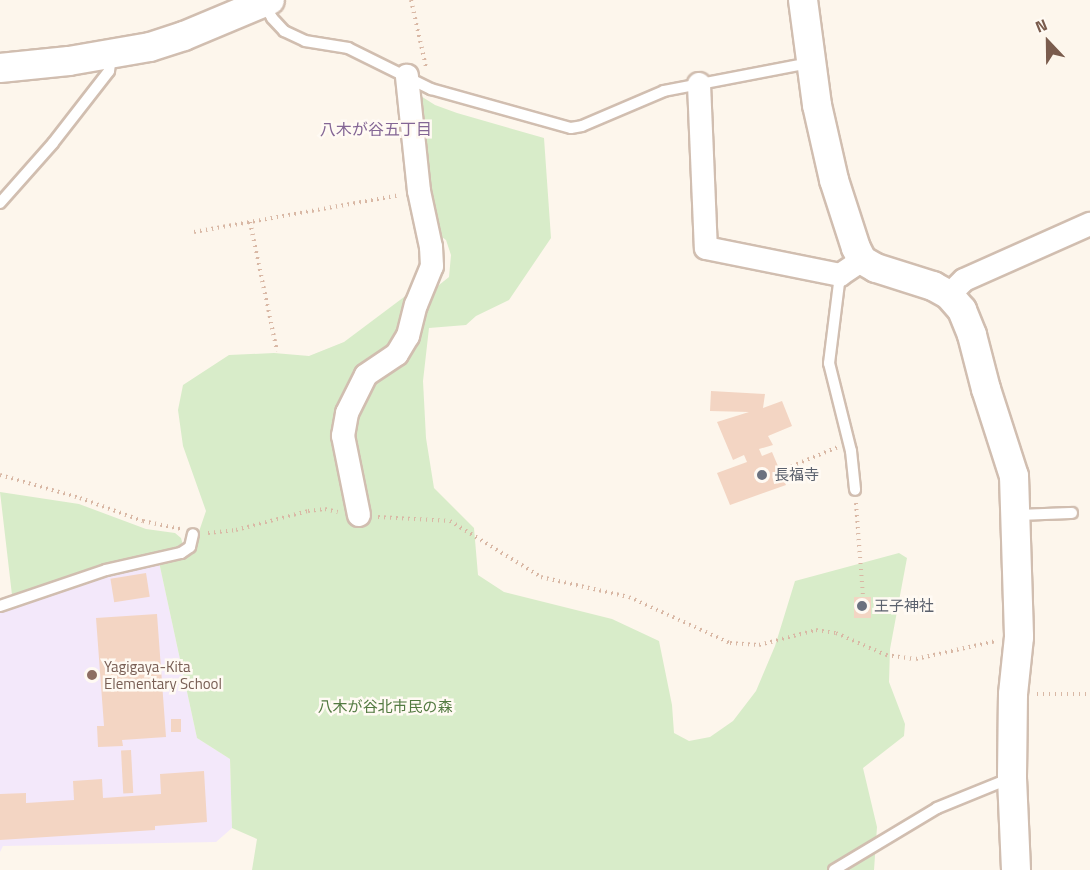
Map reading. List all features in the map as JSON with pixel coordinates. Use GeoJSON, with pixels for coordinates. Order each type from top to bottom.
{"type":"FeatureCollection","features":[{"type":"Feature","properties":{"kind":"street"},"geometry":{"type":"LineString","coordinates":[[803,0],[810,63],[851,268]]}},
{"type":"Feature","properties":{"kind":"street"},"geometry":{"type":"LineString","coordinates":[[0,68],[112,54],[184,36],[267,2]]}},
{"type":"Feature","properties":{"kind":"street"},"geometry":{"type":"LineString","coordinates":[[359,515],[343,436],[347,413],[366,375],[398,354],[408,336],[416,305],[432,267],[431,247],[419,191],[407,76]]}},
{"type":"Feature","properties":{"kind":"street"},"geometry":{"type":"LineString","coordinates":[[699,84],[706,248],[851,268],[876,268],[933,286],[949,295],[962,310],[972,335],[986,389],[1014,476],[1019,637],[1013,694],[1012,778],[1016,870]]}},
{"type":"Feature","properties":{"kind":"street"},"geometry":{"type":"LineString","coordinates":[[949,295],[964,280],[1090,224]]}},
{"type":"Feature","properties":{"kind":"lane"},"geometry":{"type":"LineString","coordinates":[[267,2],[272,18],[284,31],[305,41],[348,48],[431,89],[571,128],[582,126],[664,91],[810,63]]}},
{"type":"Feature","properties":{"kind":"lane"},"geometry":{"type":"LineString","coordinates":[[0,203],[53,143],[109,71],[112,54]]}},
{"type":"Feature","properties":{"kind":"lane"},"geometry":{"type":"LineString","coordinates":[[851,268],[829,363],[850,451],[855,490]]}},
{"type":"Feature","properties":{"kind":"lane"},"geometry":{"type":"LineString","coordinates":[[1017,515],[1072,513]]}},
{"type":"Feature","properties":{"kind":"lane"},"geometry":{"type":"LineString","coordinates":[[0,606],[106,570],[181,553],[190,548],[193,534]]}},
{"type":"Feature","properties":{"kind":"lane"},"geometry":{"type":"LineString","coordinates":[[834,870],[937,808],[1012,778]]}},
{"type":"Feature","properties":{"kind":"path"},"geometry":{"type":"LineString","coordinates":[[411,0],[431,89]]}},
{"type":"Feature","properties":{"kind":"path"},"geometry":{"type":"LineString","coordinates":[[194,232],[419,191]]}},
{"type":"Feature","properties":{"kind":"path"},"geometry":{"type":"LineString","coordinates":[[250,222],[276,351]]}},
{"type":"Feature","properties":{"kind":"path"},"geometry":{"type":"LineString","coordinates":[[780,471],[847,443]]}},
{"type":"Feature","properties":{"kind":"path"},"geometry":{"type":"LineString","coordinates":[[0,475],[80,498],[143,521],[193,534],[236,530],[325,509],[359,515],[450,521],[541,577],[629,597],[697,631],[730,643],[759,645],[816,630],[836,633],[886,655],[916,659],[1019,637]]}},
{"type":"Feature","properties":{"kind":"path"},"geometry":{"type":"LineString","coordinates":[[855,490],[862,597]]}},
{"type":"Feature","properties":{"kind":"path"},"geometry":{"type":"LineString","coordinates":[[1013,694],[1090,694]]}},
{"type":"Feature","properties":{"kind":"shaded area","name":"Yagigaya-Kita Elementary School"},"geometry":{"type":"Polygon","coordinates":[[[159,562],[197,738],[230,759],[232,828],[216,842],[3,846],[0,852],[0,612],[109,575],[159,562]]]}},
{"type":"Feature","properties":{"kind":"green space","name":"八木が谷北市民の森"},"geometry":{"type":"Polygon","coordinates":[[[416,93],[435,105],[457,113],[544,138],[551,238],[509,300],[476,316],[466,325],[429,328],[423,381],[426,438],[434,488],[474,528],[478,575],[504,592],[612,619],[659,641],[672,705],[674,733],[689,741],[710,737],[733,721],[756,691],[775,646],[795,581],[899,553],[907,558],[890,649],[889,682],[905,724],[904,736],[863,768],[877,827],[874,870],[252,870],[257,839],[232,828],[230,759],[197,738],[159,562],[184,557],[192,552],[206,511],[183,446],[178,410],[183,385],[229,355],[274,353],[309,356],[344,342],[404,297],[434,289],[449,277],[451,255],[446,240],[434,231],[416,93]]]}},
{"type":"Feature","properties":{"kind":"green space"},"geometry":{"type":"Polygon","coordinates":[[[0,492],[79,504],[146,529],[175,533],[181,538],[183,545],[103,565],[12,595],[0,492]]]}},
{"type":"Feature","properties":{"kind":"building"},"geometry":{"type":"Polygon","coordinates":[[[711,391],[765,394],[763,408],[782,401],[792,426],[768,436],[773,445],[759,449],[762,456],[772,452],[786,485],[730,505],[717,473],[747,462],[744,455],[733,460],[717,422],[749,412],[710,411],[711,391]]]}},
{"type":"Feature","properties":{"kind":"building"},"geometry":{"type":"Polygon","coordinates":[[[146,573],[150,597],[114,602],[110,579],[146,573]]]}},
{"type":"Feature","properties":{"kind":"building"},"geometry":{"type":"Polygon","coordinates":[[[854,597],[871,597],[871,618],[854,618],[854,597]]]}},
{"type":"Feature","properties":{"kind":"building"},"geometry":{"type":"Polygon","coordinates":[[[157,614],[166,737],[122,740],[123,746],[98,747],[97,726],[104,726],[96,618],[157,614]]]}},
{"type":"Feature","properties":{"kind":"building"},"geometry":{"type":"Polygon","coordinates":[[[171,719],[181,719],[181,732],[171,732],[171,719]]]}},
{"type":"Feature","properties":{"kind":"building"},"geometry":{"type":"Polygon","coordinates":[[[131,750],[133,793],[123,793],[121,751],[131,750]]]}},
{"type":"Feature","properties":{"kind":"building"},"geometry":{"type":"Polygon","coordinates":[[[204,771],[207,822],[155,826],[155,830],[0,840],[0,794],[26,793],[26,803],[74,800],[73,781],[102,779],[103,798],[161,794],[160,774],[204,771]]]}},
{"type":"Feature","properties":{"kind":"place","name":"長福寺"},"geometry":{"type":"Point","coordinates":[762,475]}},
{"type":"Feature","properties":{"kind":"place","name":"王子神社"},"geometry":{"type":"Point","coordinates":[862,606]}},
{"type":"Feature","properties":{"kind":"place","name":"Yagigaya-Kita Elementary School"},"geometry":{"type":"Point","coordinates":[92,675]}},
{"type":"Feature","properties":{"kind":"district","name":"八木が谷五丁目"},"geometry":{"type":"Point","coordinates":[376,129]}}]}
